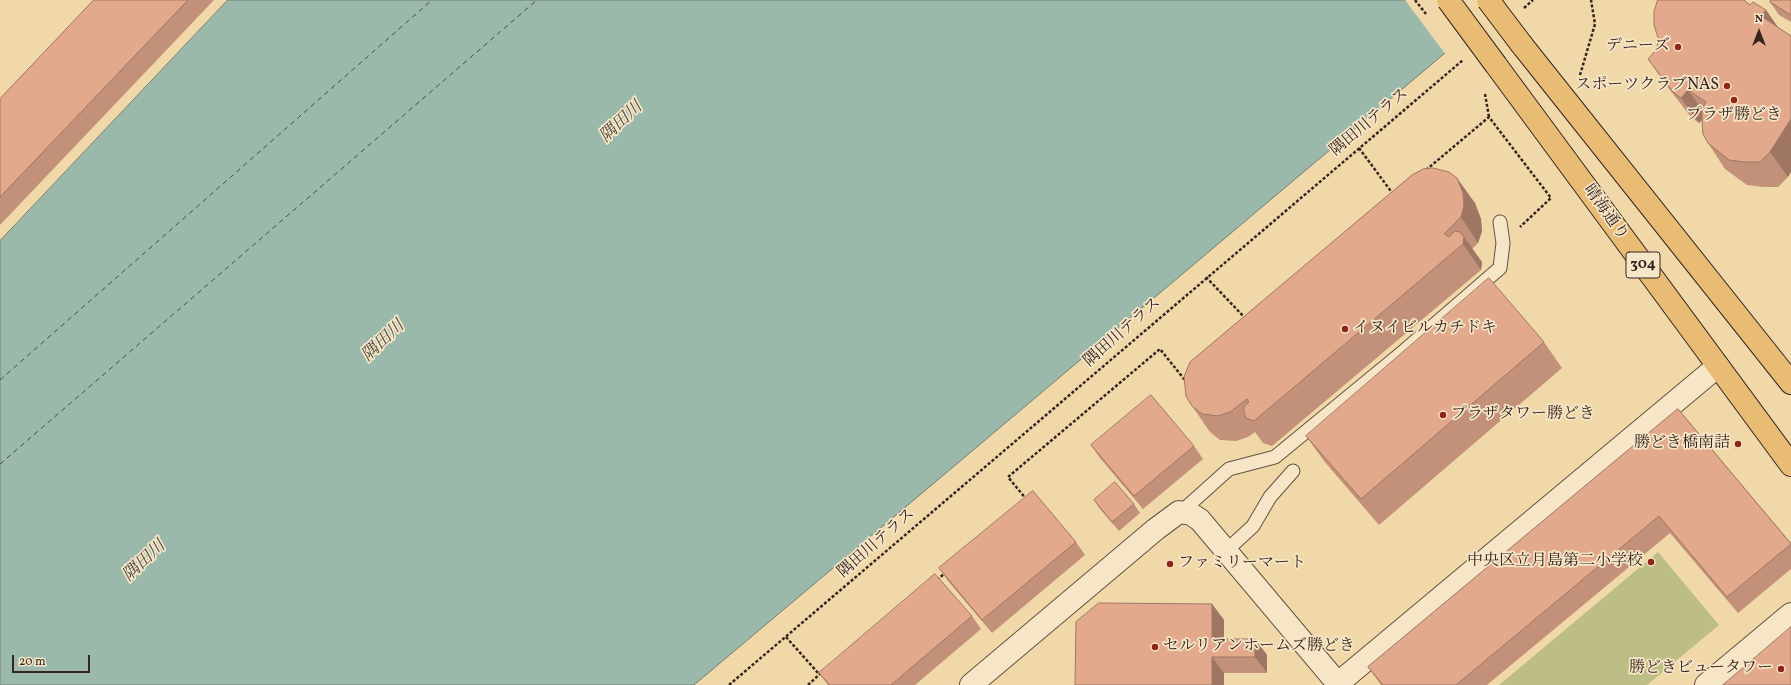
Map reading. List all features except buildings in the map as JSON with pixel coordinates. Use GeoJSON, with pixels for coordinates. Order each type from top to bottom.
{"type":"FeatureCollection","features":[{"type":"Feature","properties":{"kind":"main road","name":"晴海通り"},"geometry":{"type":"LineString","coordinates":[[1448,0],[1791,465]]}},
{"type":"Feature","properties":{"kind":"main road","name":"304"},"geometry":{"type":"LineString","coordinates":[[1488,0],[1522,46],[1791,383]]}},
{"type":"Feature","properties":{"kind":"street"},"geometry":{"type":"LineString","coordinates":[[971,685],[1156,529],[1180,513],[1191,514],[1200,520],[1338,685],[1718,366]]}},
{"type":"Feature","properties":{"kind":"street"},"geometry":{"type":"LineString","coordinates":[[1706,685],[1791,614]]}},
{"type":"Feature","properties":{"kind":"lane"},"geometry":{"type":"LineString","coordinates":[[1180,513],[1229,469],[1275,457],[1398,356],[1500,268],[1503,243],[1500,222]]}},
{"type":"Feature","properties":{"kind":"lane"},"geometry":{"type":"LineString","coordinates":[[1226,551],[1253,526],[1270,497],[1293,471]]}},
{"type":"Feature","properties":{"kind":"path"},"geometry":{"type":"LineString","coordinates":[[1521,10],[1533,0]]}},
{"type":"Feature","properties":{"kind":"path"},"geometry":{"type":"LineString","coordinates":[[1580,74],[1595,24],[1592,0]]}},
{"type":"Feature","properties":{"kind":"path","name":"隅田川テラス"},"geometry":{"type":"LineString","coordinates":[[729,685],[1206,277],[1467,57]]}},
{"type":"Feature","properties":{"kind":"path"},"geometry":{"type":"LineString","coordinates":[[1483,91],[1486,95],[1489,117],[1551,198],[1503,243]]}},
{"type":"Feature","properties":{"kind":"path"},"geometry":{"type":"LineString","coordinates":[[1424,171],[1489,117]]}},
{"type":"Feature","properties":{"kind":"path"},"geometry":{"type":"LineString","coordinates":[[1359,148],[1394,196],[1400,191]]}},
{"type":"Feature","properties":{"kind":"path"},"geometry":{"type":"LineString","coordinates":[[1206,277],[1248,322]]}},
{"type":"Feature","properties":{"kind":"path"},"geometry":{"type":"LineString","coordinates":[[1030,505],[1008,477],[1160,349],[1184,379],[1190,374]]}},
{"type":"Feature","properties":{"kind":"path"},"geometry":{"type":"LineString","coordinates":[[931,584],[950,570]]}},
{"type":"Feature","properties":{"kind":"path"},"geometry":{"type":"LineString","coordinates":[[786,637],[819,674]]}},
{"type":"Feature","properties":{"kind":"path"},"geometry":{"type":"LineString","coordinates":[[808,685],[826,669]]}},
{"type":"Feature","properties":{"kind":"green space"},"geometry":{"type":"Polygon","coordinates":[[[1658,552],[1719,625],[1647,685],[1499,685],[1658,552]]]}},
{"type":"Feature","properties":{"kind":"water","name":"隅田川"},"geometry":{"type":"Polygon","coordinates":[[[228,0],[1508,0],[694,685],[0,685],[0,241],[228,0]]]}},
{"type":"Feature","properties":{"kind":"pier"},"geometry":{"type":"Polygon","coordinates":[[[1405,0],[1510,0],[1446,55],[1405,0]]]}},
{"type":"Feature","properties":{"kind":"ferry route"},"geometry":{"type":"LineString","coordinates":[[0,380],[432,0]]}},
{"type":"Feature","properties":{"kind":"ferry route"},"geometry":{"type":"LineString","coordinates":[[0,464],[537,0]]}},
{"type":"Feature","properties":{"kind":"place","name":"デニーズ"},"geometry":{"type":"Point","coordinates":[1678,47]}},
{"type":"Feature","properties":{"kind":"place","name":"スポーツクラブNAS"},"geometry":{"type":"Point","coordinates":[1727,86]}},
{"type":"Feature","properties":{"kind":"place","name":"プラザ勝どき"},"geometry":{"type":"Point","coordinates":[1734,100]}},
{"type":"Feature","properties":{"kind":"place","name":"イヌイビルカチドキ"},"geometry":{"type":"Point","coordinates":[1345,329]}},
{"type":"Feature","properties":{"kind":"place","name":"プラザタワー勝どき"},"geometry":{"type":"Point","coordinates":[1443,415]}},
{"type":"Feature","properties":{"kind":"place","name":"勝どき橋南詰"},"geometry":{"type":"Point","coordinates":[1738,444]}},
{"type":"Feature","properties":{"kind":"place","name":"中央区立月島第二小学校"},"geometry":{"type":"Point","coordinates":[1651,562]}},
{"type":"Feature","properties":{"kind":"place","name":"ファミリーマート"},"geometry":{"type":"Point","coordinates":[1170,564]}},
{"type":"Feature","properties":{"kind":"place","name":"セルリアンホームズ勝どき"},"geometry":{"type":"Point","coordinates":[1155,647]}},
{"type":"Feature","properties":{"kind":"place","name":"勝どきビュータワー"},"geometry":{"type":"Point","coordinates":[1781,669]}}]}
